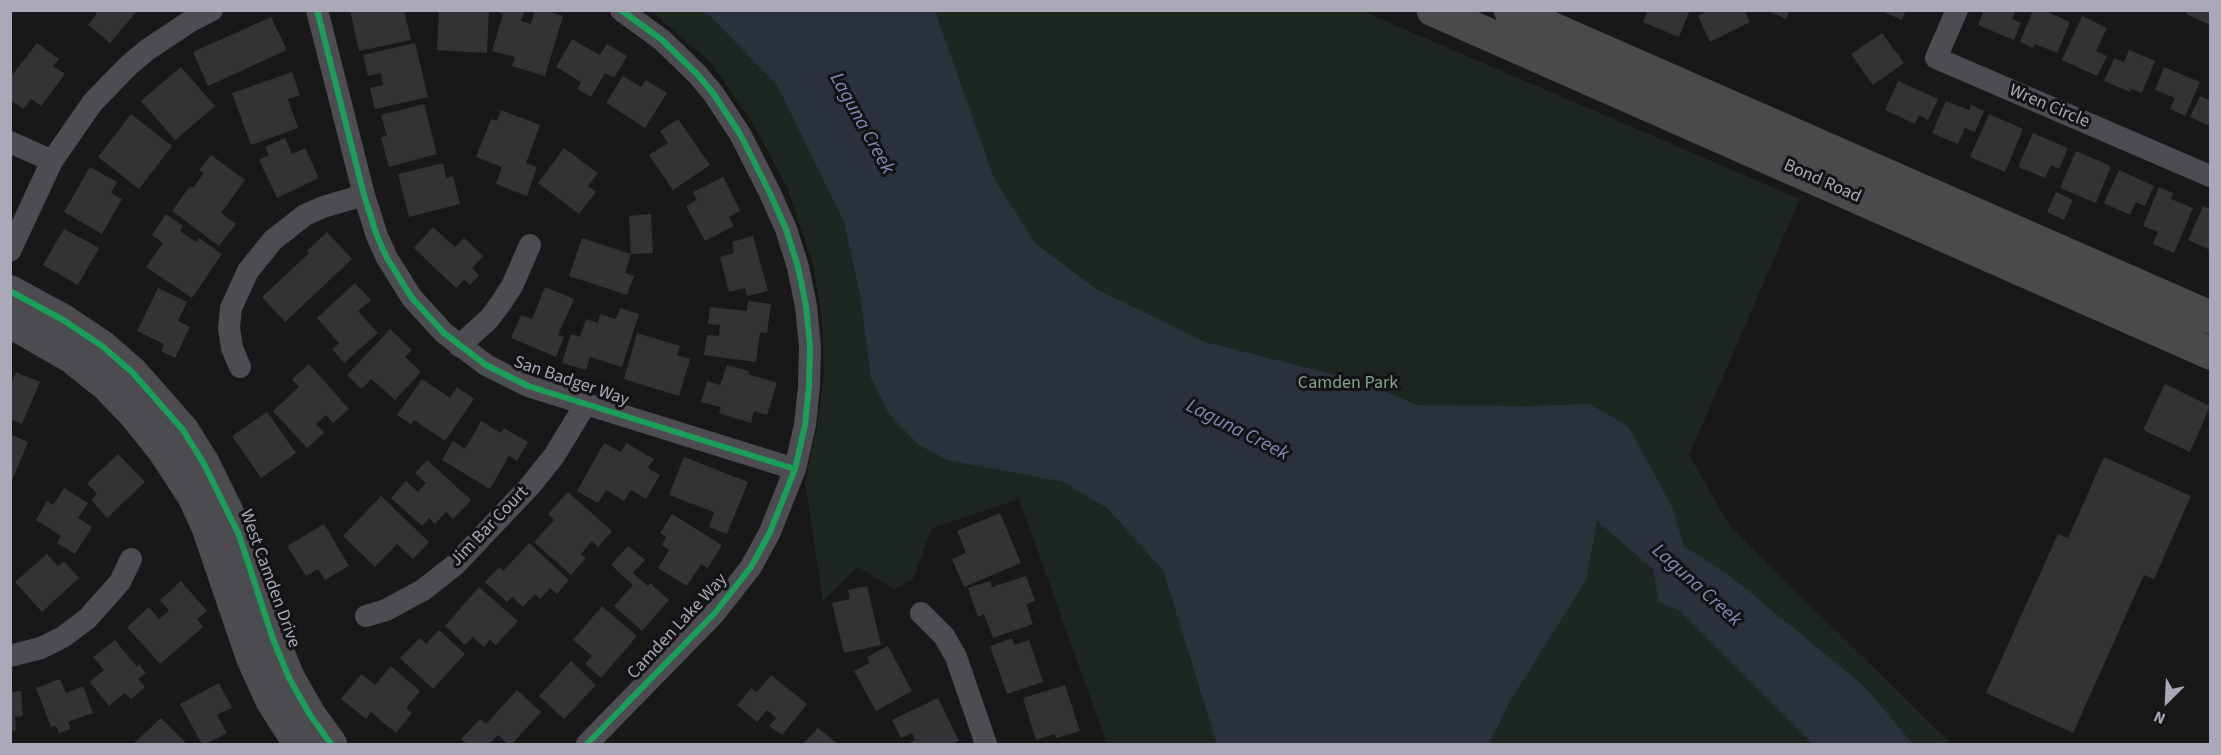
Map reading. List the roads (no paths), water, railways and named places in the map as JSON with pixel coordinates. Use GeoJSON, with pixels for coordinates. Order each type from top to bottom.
{"type":"FeatureCollection","features":[{"type":"Feature","properties":{"kind":"main road","name":"Bond Road"},"geometry":{"type":"LineString","coordinates":[[1433,10],[2211,353]]}},
{"type":"Feature","properties":{"kind":"main road","name":"Bond Road"},"geometry":{"type":"LineString","coordinates":[[1510,10],[2211,317]]}},
{"type":"Feature","properties":{"kind":"street","name":"San Badger Way"},"geometry":{"type":"LineString","coordinates":[[317,10],[364,195],[377,236],[398,278],[427,316],[459,346],[506,376],[528,386],[795,469]]}},
{"type":"Feature","properties":{"kind":"street","name":"Camden Lake Way"},"geometry":{"type":"LineString","coordinates":[[587,744],[728,599],[751,567],[770,532],[795,469],[805,425],[809,386],[810,346],[800,277],[786,229],[740,134],[713,93],[668,45],[621,10]]}},
{"type":"Feature","properties":{"kind":"street","name":"Wren Circle"},"geometry":{"type":"LineString","coordinates":[[1957,10],[1936,58],[2211,176]]}},
{"type":"Feature","properties":{"kind":"street"},"geometry":{"type":"LineString","coordinates":[[10,251],[52,161],[78,122],[110,83],[147,50],[205,12]]}},
{"type":"Feature","properties":{"kind":"street"},"geometry":{"type":"LineString","coordinates":[[10,142],[52,161]]}},
{"type":"Feature","properties":{"kind":"street"},"geometry":{"type":"LineString","coordinates":[[240,367],[232,348],[229,328],[231,308],[248,271],[273,240],[305,216],[323,207],[364,195]]}},
{"type":"Feature","properties":{"kind":"street"},"geometry":{"type":"LineString","coordinates":[[459,346],[489,319],[501,303],[512,286],[530,245]]}},
{"type":"Feature","properties":{"kind":"street","name":"West Camden Drive"},"geometry":{"type":"LineString","coordinates":[[10,291],[63,320],[102,346],[132,372],[183,430],[214,483],[239,535],[273,639],[289,678],[310,715],[331,744]]}},
{"type":"Feature","properties":{"kind":"street"},"geometry":{"type":"LineString","coordinates":[[10,322],[71,357],[106,385],[134,414],[163,450],[193,496],[207,526],[252,657],[271,700],[299,744]]}},
{"type":"Feature","properties":{"kind":"street","name":"Jim Bar Court"},"geometry":{"type":"LineString","coordinates":[[366,616],[405,601],[456,564],[554,456],[585,405]]}},
{"type":"Feature","properties":{"kind":"street"},"geometry":{"type":"LineString","coordinates":[[10,656],[40,648],[63,637],[87,619],[120,582],[131,560]]}},
{"type":"Feature","properties":{"kind":"street"},"geometry":{"type":"LineString","coordinates":[[921,614],[944,636],[956,657],[986,744]]}},
{"type":"Feature","properties":{"kind":"water","name":"Laguna Creek"},"geometry":{"type":"Polygon","coordinates":[[[702,11],[935,11],[994,178],[1036,244],[1096,289],[1205,342],[1359,381],[1417,405],[1589,404],[1628,426],[1672,507],[1684,546],[1730,576],[1864,686],[1913,744],[1813,744],[1680,611],[1659,602],[1653,569],[1597,521],[1586,580],[1510,701],[1489,744],[1217,744],[1163,570],[1108,509],[1064,482],[947,460],[919,445],[889,414],[871,378],[860,294],[844,222],[777,85],[711,17],[702,11]]]}},
{"type":"Feature","properties":{"kind":"park label","name":"Camden Park"},"geometry":{"type":"Point","coordinates":[1348,384]}}]}
